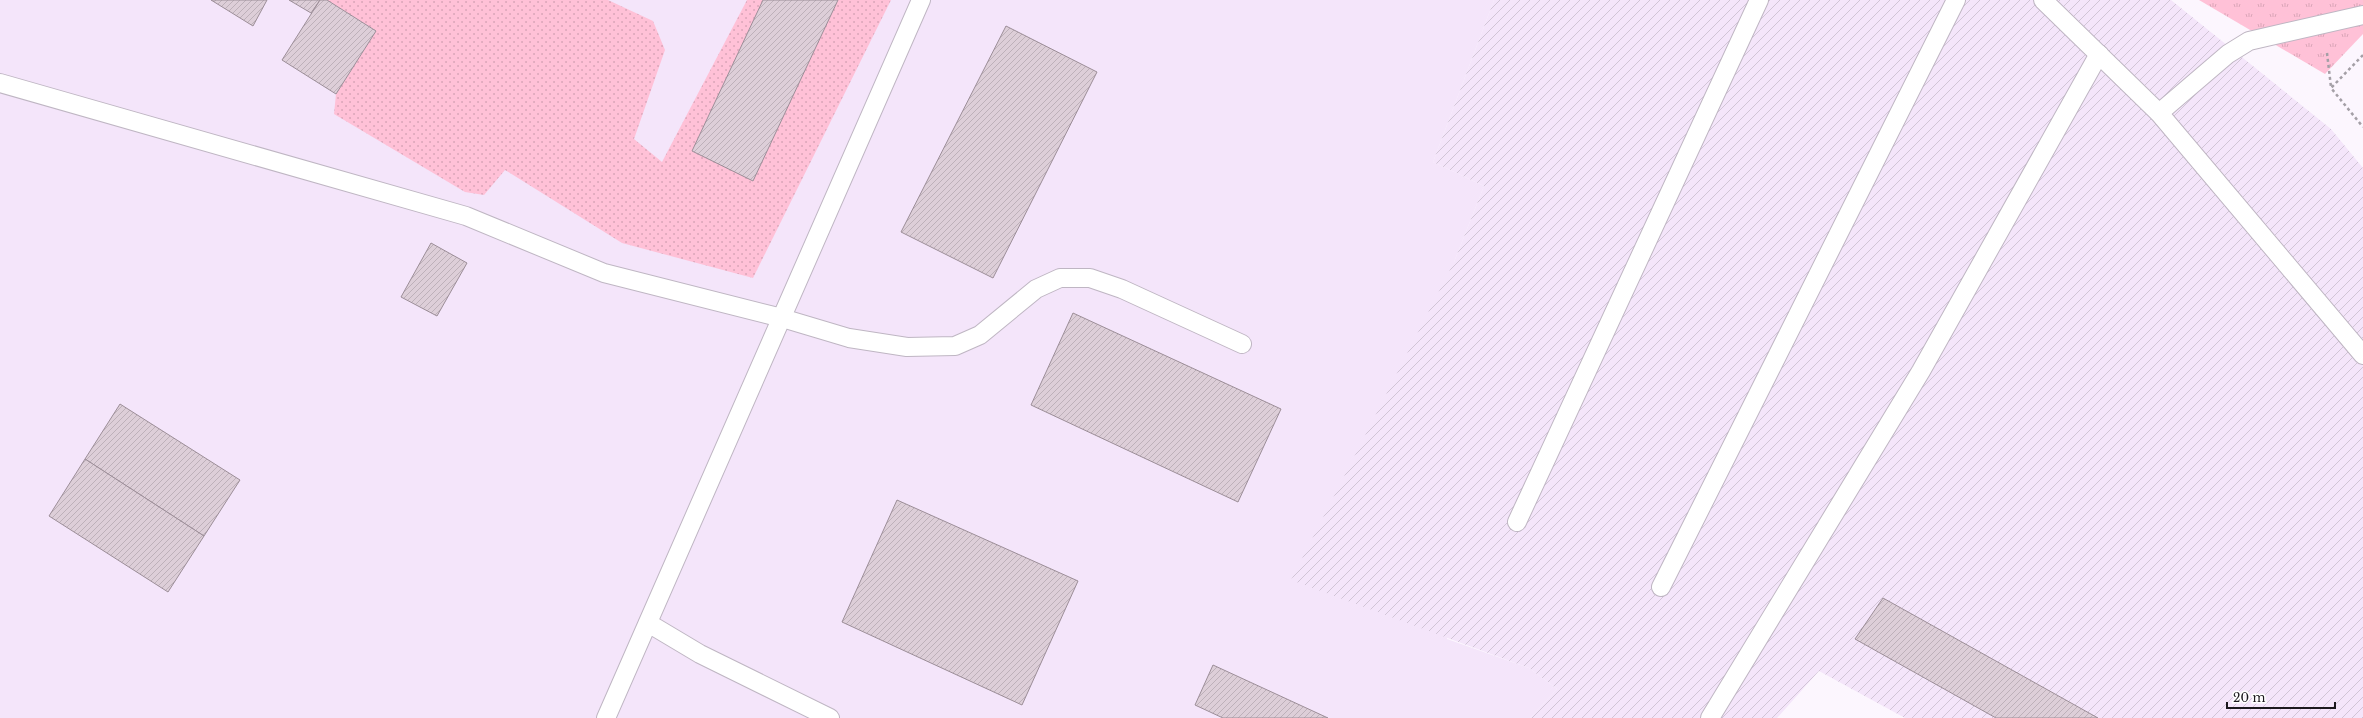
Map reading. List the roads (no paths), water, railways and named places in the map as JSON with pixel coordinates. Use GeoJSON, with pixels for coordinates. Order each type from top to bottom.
{"type":"FeatureCollection","features":[{"type":"Feature","properties":{"kind":"lane"},"geometry":{"type":"LineString","coordinates":[[606,718],[921,0]]}},
{"type":"Feature","properties":{"kind":"lane"},"geometry":{"type":"LineString","coordinates":[[1517,522],[1759,0]]}},
{"type":"Feature","properties":{"kind":"lane"},"geometry":{"type":"LineString","coordinates":[[1661,587],[1956,0]]}},
{"type":"Feature","properties":{"kind":"lane"},"geometry":{"type":"LineString","coordinates":[[2043,0],[2159,113],[2363,355]]}},
{"type":"Feature","properties":{"kind":"lane"},"geometry":{"type":"LineString","coordinates":[[2159,113],[2228,54],[2249,41],[2363,15]]}},
{"type":"Feature","properties":{"kind":"lane"},"geometry":{"type":"LineString","coordinates":[[1710,718],[1921,371],[2099,54]]}},
{"type":"Feature","properties":{"kind":"lane"},"geometry":{"type":"LineString","coordinates":[[0,83],[466,216],[604,273],[782,318],[849,338],[907,347],[954,346],[980,335],[1036,290],[1060,278],[1090,278],[1122,289],[1242,344]]}},
{"type":"Feature","properties":{"kind":"lane"},"geometry":{"type":"LineString","coordinates":[[648,623],[700,654],[830,718]]}}]}
